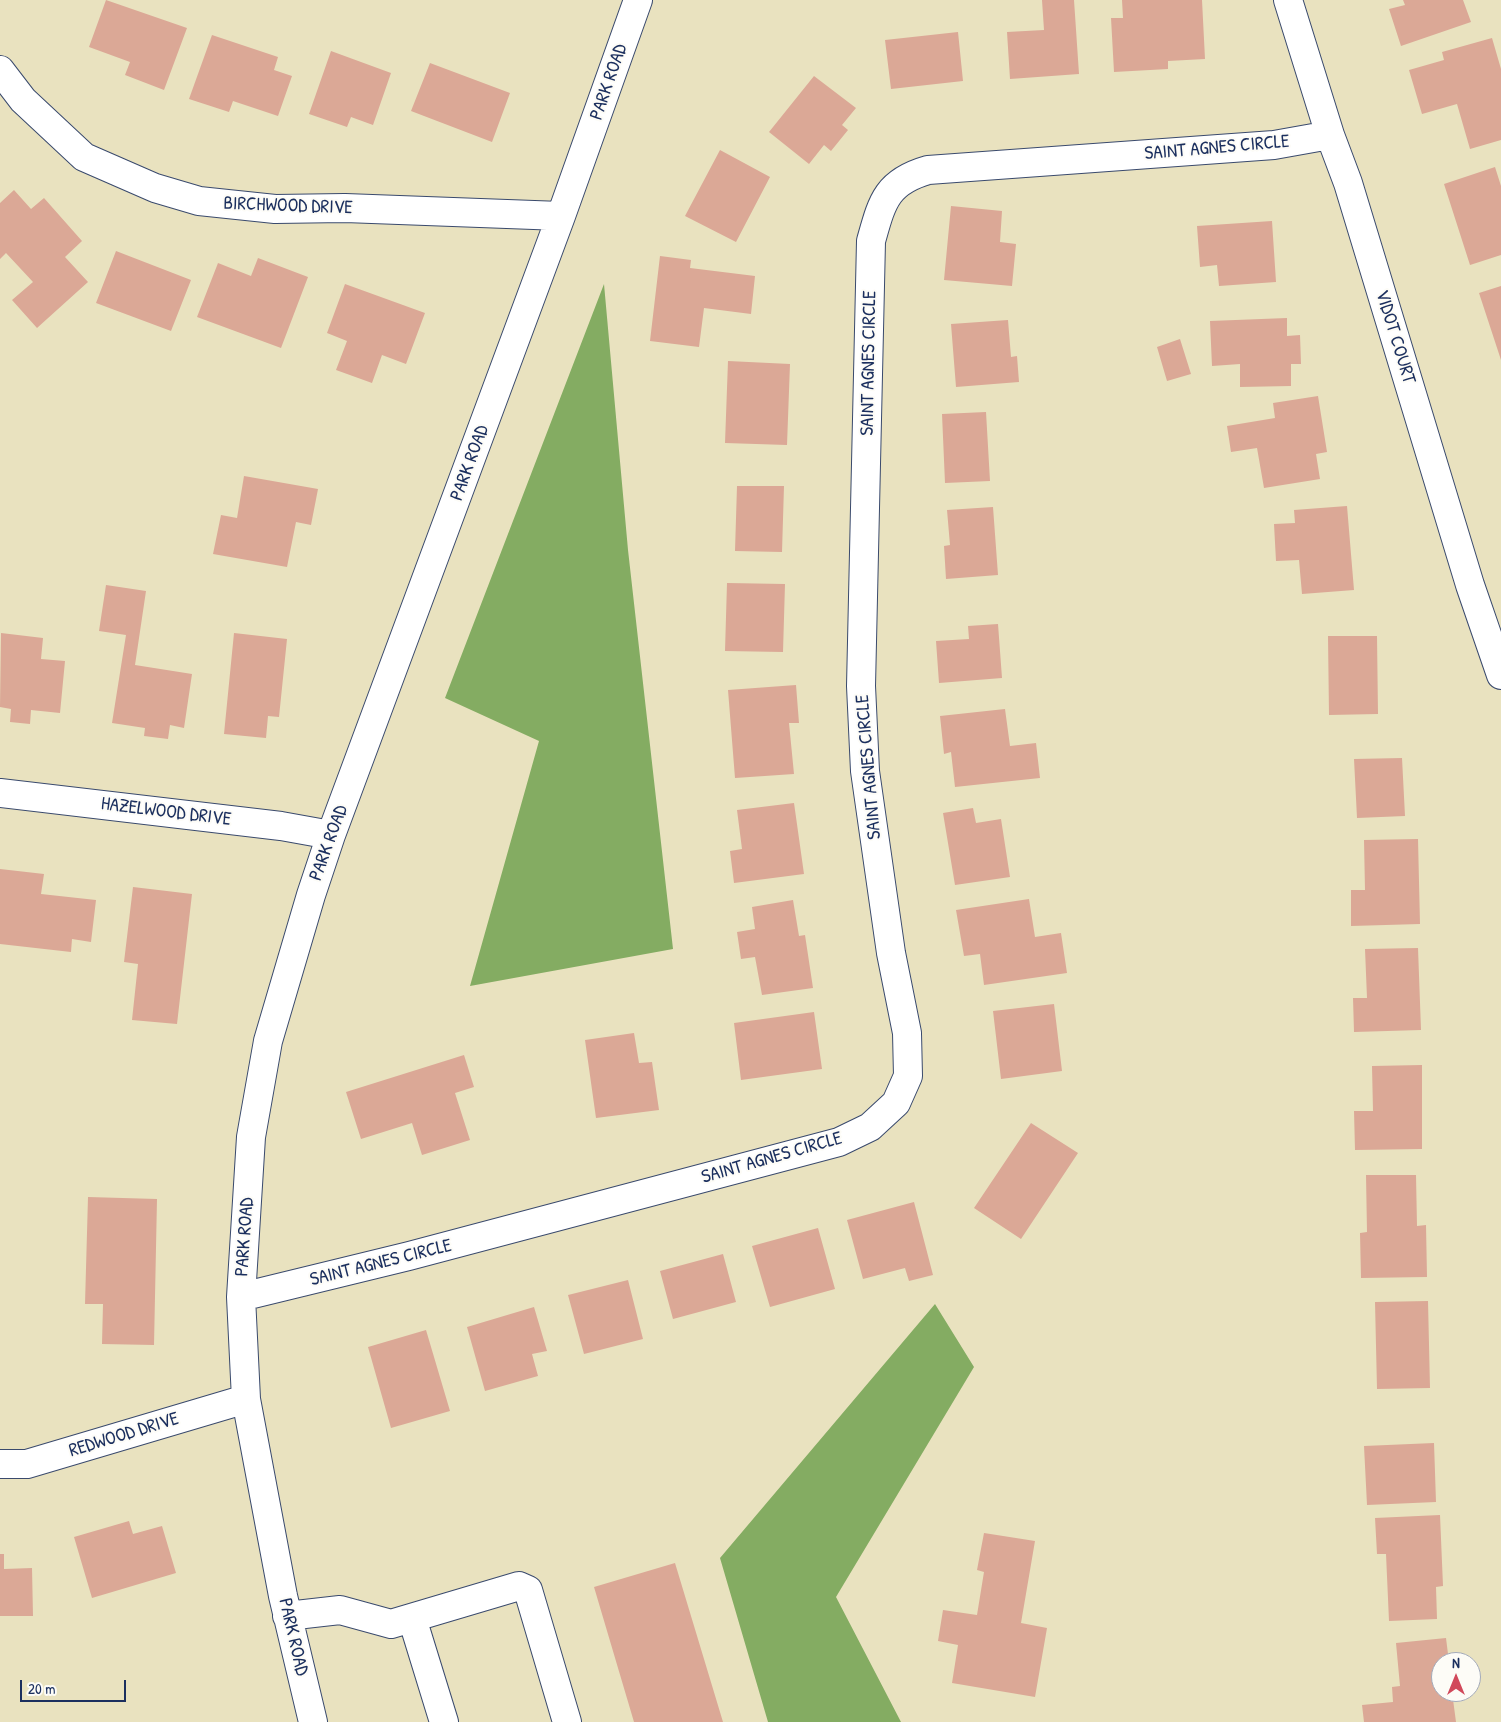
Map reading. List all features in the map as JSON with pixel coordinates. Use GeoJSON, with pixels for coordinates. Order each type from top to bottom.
{"type":"FeatureCollection","features":[{"type":"Feature","properties":{"kind":"street","name":"PARK ROAD"},"geometry":{"type":"LineString","coordinates":[[313,1722],[287,1616],[246,1399],[241,1297],[251,1137],[268,1041],[311,896],[332,835],[561,216],[638,0]]}},
{"type":"Feature","properties":{"kind":"street","name":"VIDOT COURT"},"geometry":{"type":"LineString","coordinates":[[1288,0],[1330,135],[1348,183],[1470,585],[1501,675]]}},
{"type":"Feature","properties":{"kind":"street","name":"BIRCHWOOD DRIVE"},"geometry":{"type":"LineString","coordinates":[[0,70],[22,100],[84,157],[155,188],[199,201],[275,209],[345,208],[561,216]]}},
{"type":"Feature","properties":{"kind":"street","name":"SAINT AGNES CIRCLE"},"geometry":{"type":"LineString","coordinates":[[241,1297],[409,1256],[839,1142],[870,1127],[896,1103],[908,1076],[907,1033],[891,954],[865,771],[861,686],[872,241],[880,208],[894,186],[908,176],[928,170],[1274,145],[1330,135]]}},
{"type":"Feature","properties":{"kind":"street","name":"HAZELWOOD DRIVE"},"geometry":{"type":"LineString","coordinates":[[0,793],[281,826],[332,835]]}},
{"type":"Feature","properties":{"kind":"street","name":"REDWOOD DRIVE"},"geometry":{"type":"LineString","coordinates":[[0,1464],[27,1464],[246,1399]]}},
{"type":"Feature","properties":{"kind":"street"},"geometry":{"type":"LineString","coordinates":[[287,1616],[340,1610],[392,1624],[519,1586],[528,1590],[567,1722]]}},
{"type":"Feature","properties":{"kind":"street"},"geometry":{"type":"LineString","coordinates":[[412,1618],[444,1722]]}},
{"type":"Feature","properties":{"kind":"green space"},"geometry":{"type":"Polygon","coordinates":[[[604,284],[628,550],[673,949],[470,986],[539,741],[445,698],[604,284]]]}},
{"type":"Feature","properties":{"kind":"green space"},"geometry":{"type":"Polygon","coordinates":[[[935,1304],[974,1367],[836,1597],[901,1722],[768,1722],[720,1558],[935,1304]]]}},
{"type":"Feature","properties":{"kind":"building"},"geometry":{"type":"Polygon","coordinates":[[[106,0],[187,28],[164,90],[125,75],[130,62],[89,47],[106,0]]]}},
{"type":"Feature","properties":{"kind":"building"},"geometry":{"type":"Polygon","coordinates":[[[1042,0],[1074,0],[1079,74],[1010,79],[1007,32],[1044,30],[1042,0]]]}},
{"type":"Feature","properties":{"kind":"building"},"geometry":{"type":"Polygon","coordinates":[[[1122,0],[1202,0],[1205,59],[1168,61],[1168,69],[1114,72],[1111,18],[1123,18],[1122,0]]]}},
{"type":"Feature","properties":{"kind":"building"},"geometry":{"type":"Polygon","coordinates":[[[1403,0],[1463,0],[1471,22],[1401,46],[1389,9],[1405,5],[1403,0]]]}},
{"type":"Feature","properties":{"kind":"building"},"geometry":{"type":"Polygon","coordinates":[[[958,32],[963,81],[891,89],[885,40],[958,32]]]}},
{"type":"Feature","properties":{"kind":"building"},"geometry":{"type":"Polygon","coordinates":[[[212,35],[278,57],[274,70],[292,76],[278,116],[233,101],[229,112],[189,99],[212,35]]]}},
{"type":"Feature","properties":{"kind":"building"},"geometry":{"type":"Polygon","coordinates":[[[1492,38],[1501,69],[1501,140],[1470,149],[1457,104],[1422,114],[1409,70],[1444,60],[1442,52],[1492,38]]]}},
{"type":"Feature","properties":{"kind":"building"},"geometry":{"type":"Polygon","coordinates":[[[331,51],[391,73],[373,125],[351,117],[347,127],[309,114],[331,51]]]}},
{"type":"Feature","properties":{"kind":"building"},"geometry":{"type":"Polygon","coordinates":[[[430,63],[510,93],[492,142],[411,111],[430,63]]]}},
{"type":"Feature","properties":{"kind":"building"},"geometry":{"type":"Polygon","coordinates":[[[814,76],[856,108],[842,125],[848,130],[831,151],[824,145],[809,164],[769,132],[814,76]]]}},
{"type":"Feature","properties":{"kind":"building"},"geometry":{"type":"Polygon","coordinates":[[[720,150],[770,177],[736,242],[685,216],[720,150]]]}},
{"type":"Feature","properties":{"kind":"building"},"geometry":{"type":"Polygon","coordinates":[[[1495,167],[1501,186],[1501,255],[1470,265],[1444,184],[1495,167]]]}},
{"type":"Feature","properties":{"kind":"building"},"geometry":{"type":"Polygon","coordinates":[[[14,190],[31,209],[44,198],[82,241],[65,257],[88,282],[37,328],[12,300],[33,282],[6,253],[0,259],[0,203],[14,190]]]}},
{"type":"Feature","properties":{"kind":"building"},"geometry":{"type":"Polygon","coordinates":[[[951,206],[1002,211],[1000,242],[1016,244],[1012,286],[944,280],[951,206]]]}},
{"type":"Feature","properties":{"kind":"building"},"geometry":{"type":"Polygon","coordinates":[[[1272,221],[1276,282],[1219,286],[1217,265],[1200,267],[1197,226],[1272,221]]]}},
{"type":"Feature","properties":{"kind":"building"},"geometry":{"type":"Polygon","coordinates":[[[116,251],[191,280],[171,331],[96,303],[116,251]]]}},
{"type":"Feature","properties":{"kind":"building"},"geometry":{"type":"Polygon","coordinates":[[[660,256],[691,260],[690,268],[755,276],[751,314],[704,308],[699,347],[650,341],[660,256]]]}},
{"type":"Feature","properties":{"kind":"building"},"geometry":{"type":"Polygon","coordinates":[[[258,258],[308,277],[281,348],[197,317],[218,263],[251,276],[258,258]]]}},
{"type":"Feature","properties":{"kind":"building"},"geometry":{"type":"Polygon","coordinates":[[[345,284],[425,313],[406,364],[382,355],[372,383],[336,370],[347,341],[327,333],[345,284]]]}},
{"type":"Feature","properties":{"kind":"building"},"geometry":{"type":"Polygon","coordinates":[[[1501,286],[1501,360],[1479,293],[1501,286]]]}},
{"type":"Feature","properties":{"kind":"building"},"geometry":{"type":"Polygon","coordinates":[[[1287,318],[1287,336],[1300,335],[1301,364],[1291,364],[1291,386],[1240,387],[1240,364],[1212,366],[1210,321],[1287,318]]]}},
{"type":"Feature","properties":{"kind":"building"},"geometry":{"type":"Polygon","coordinates":[[[1008,320],[1011,357],[1017,356],[1019,382],[956,387],[951,324],[1008,320]]]}},
{"type":"Feature","properties":{"kind":"building"},"geometry":{"type":"Polygon","coordinates":[[[1180,339],[1191,374],[1167,381],[1157,347],[1180,339]]]}},
{"type":"Feature","properties":{"kind":"building"},"geometry":{"type":"Polygon","coordinates":[[[728,361],[790,364],[787,445],[725,443],[728,361]]]}},
{"type":"Feature","properties":{"kind":"building"},"geometry":{"type":"Polygon","coordinates":[[[1318,396],[1327,452],[1316,454],[1320,479],[1264,488],[1257,448],[1231,452],[1227,426],[1275,418],[1273,403],[1318,396]]]}},
{"type":"Feature","properties":{"kind":"building"},"geometry":{"type":"Polygon","coordinates":[[[986,412],[990,481],[945,483],[942,414],[986,412]]]}},
{"type":"Feature","properties":{"kind":"building"},"geometry":{"type":"Polygon","coordinates":[[[244,476],[318,489],[311,525],[296,522],[287,567],[213,554],[221,515],[237,518],[244,476]]]}},
{"type":"Feature","properties":{"kind":"building"},"geometry":{"type":"Polygon","coordinates":[[[737,486],[784,486],[782,552],[735,551],[737,486]]]}},
{"type":"Feature","properties":{"kind":"building"},"geometry":{"type":"Polygon","coordinates":[[[1347,506],[1354,590],[1302,594],[1299,560],[1276,561],[1274,524],[1295,523],[1294,510],[1347,506]]]}},
{"type":"Feature","properties":{"kind":"building"},"geometry":{"type":"Polygon","coordinates":[[[993,507],[998,575],[946,579],[944,546],[950,545],[947,510],[993,507]]]}},
{"type":"Feature","properties":{"kind":"building"},"geometry":{"type":"Polygon","coordinates":[[[727,583],[785,584],[783,652],[725,651],[727,583]]]}},
{"type":"Feature","properties":{"kind":"building"},"geometry":{"type":"Polygon","coordinates":[[[106,585],[146,591],[135,665],[192,674],[184,728],[170,725],[168,739],[144,736],[145,728],[112,723],[126,635],[99,631],[106,585]]]}},
{"type":"Feature","properties":{"kind":"building"},"geometry":{"type":"Polygon","coordinates":[[[998,624],[1002,678],[939,683],[936,641],[969,639],[968,626],[998,624]]]}},
{"type":"Feature","properties":{"kind":"building"},"geometry":{"type":"Polygon","coordinates":[[[1,633],[43,638],[41,659],[65,661],[60,713],[31,710],[30,724],[10,722],[11,709],[0,707],[1,633]]]}},
{"type":"Feature","properties":{"kind":"building"},"geometry":{"type":"Polygon","coordinates":[[[234,633],[287,639],[279,717],[268,716],[266,738],[224,734],[234,633]]]}},
{"type":"Feature","properties":{"kind":"building"},"geometry":{"type":"Polygon","coordinates":[[[1328,636],[1377,636],[1378,714],[1329,715],[1328,636]]]}},
{"type":"Feature","properties":{"kind":"building"},"geometry":{"type":"Polygon","coordinates":[[[796,685],[799,723],[789,723],[794,774],[735,778],[728,690],[796,685]]]}},
{"type":"Feature","properties":{"kind":"building"},"geometry":{"type":"Polygon","coordinates":[[[1005,709],[1010,746],[1036,743],[1040,778],[955,787],[951,752],[944,754],[940,716],[1005,709]]]}},
{"type":"Feature","properties":{"kind":"building"},"geometry":{"type":"Polygon","coordinates":[[[1402,758],[1405,816],[1357,818],[1354,759],[1402,758]]]}},
{"type":"Feature","properties":{"kind":"building"},"geometry":{"type":"Polygon","coordinates":[[[794,803],[804,874],[734,883],[730,851],[742,849],[737,810],[794,803]]]}},
{"type":"Feature","properties":{"kind":"building"},"geometry":{"type":"Polygon","coordinates":[[[973,808],[976,823],[1001,819],[1010,877],[955,885],[943,813],[973,808]]]}},
{"type":"Feature","properties":{"kind":"building"},"geometry":{"type":"Polygon","coordinates":[[[1418,839],[1420,924],[1351,926],[1351,890],[1365,890],[1364,840],[1418,839]]]}},
{"type":"Feature","properties":{"kind":"building"},"geometry":{"type":"Polygon","coordinates":[[[0,869],[44,874],[41,894],[96,900],[91,942],[72,939],[71,952],[0,944],[0,869]]]}},
{"type":"Feature","properties":{"kind":"building"},"geometry":{"type":"Polygon","coordinates":[[[133,887],[192,894],[177,1024],[132,1020],[138,964],[124,962],[133,887]]]}},
{"type":"Feature","properties":{"kind":"building"},"geometry":{"type":"Polygon","coordinates":[[[1029,899],[1035,937],[1061,933],[1067,973],[984,985],[980,954],[964,956],[956,910],[1029,899]]]}},
{"type":"Feature","properties":{"kind":"building"},"geometry":{"type":"Polygon","coordinates":[[[793,900],[799,936],[805,935],[813,988],[762,995],[755,957],[741,959],[737,932],[755,929],[752,907],[793,900]]]}},
{"type":"Feature","properties":{"kind":"building"},"geometry":{"type":"Polygon","coordinates":[[[1418,948],[1421,1030],[1354,1032],[1353,998],[1367,998],[1365,949],[1418,948]]]}},
{"type":"Feature","properties":{"kind":"building"},"geometry":{"type":"Polygon","coordinates":[[[1054,1004],[1062,1071],[1001,1079],[993,1011],[1054,1004]]]}},
{"type":"Feature","properties":{"kind":"building"},"geometry":{"type":"Polygon","coordinates":[[[814,1012],[822,1069],[741,1080],[734,1023],[814,1012]]]}},
{"type":"Feature","properties":{"kind":"building"},"geometry":{"type":"Polygon","coordinates":[[[634,1033],[639,1063],[652,1062],[659,1110],[596,1118],[585,1040],[634,1033]]]}},
{"type":"Feature","properties":{"kind":"building"},"geometry":{"type":"Polygon","coordinates":[[[464,1055],[474,1087],[455,1093],[470,1140],[422,1155],[412,1123],[361,1139],[346,1092],[464,1055]]]}},
{"type":"Feature","properties":{"kind":"building"},"geometry":{"type":"Polygon","coordinates":[[[1422,1065],[1422,1149],[1355,1150],[1354,1111],[1373,1111],[1372,1066],[1422,1065]]]}},
{"type":"Feature","properties":{"kind":"building"},"geometry":{"type":"Polygon","coordinates":[[[1031,1123],[1078,1153],[1021,1239],[974,1208],[1031,1123]]]}},
{"type":"Feature","properties":{"kind":"building"},"geometry":{"type":"Polygon","coordinates":[[[1366,1175],[1416,1175],[1417,1226],[1426,1225],[1427,1277],[1361,1278],[1360,1233],[1367,1232],[1366,1175]]]}},
{"type":"Feature","properties":{"kind":"building"},"geometry":{"type":"Polygon","coordinates":[[[88,1197],[157,1199],[154,1345],[102,1344],[103,1304],[85,1304],[88,1197]]]}},
{"type":"Feature","properties":{"kind":"building"},"geometry":{"type":"Polygon","coordinates":[[[914,1202],[933,1275],[909,1281],[905,1268],[863,1279],[847,1220],[914,1202]]]}},
{"type":"Feature","properties":{"kind":"building"},"geometry":{"type":"Polygon","coordinates":[[[818,1228],[835,1289],[770,1307],[752,1246],[818,1228]]]}},
{"type":"Feature","properties":{"kind":"building"},"geometry":{"type":"Polygon","coordinates":[[[723,1254],[736,1302],[673,1319],[660,1271],[723,1254]]]}},
{"type":"Feature","properties":{"kind":"building"},"geometry":{"type":"Polygon","coordinates":[[[628,1280],[643,1339],[584,1354],[568,1295],[628,1280]]]}},
{"type":"Feature","properties":{"kind":"building"},"geometry":{"type":"Polygon","coordinates":[[[1428,1301],[1430,1388],[1377,1389],[1375,1302],[1428,1301]]]}},
{"type":"Feature","properties":{"kind":"building"},"geometry":{"type":"Polygon","coordinates":[[[534,1307],[547,1351],[532,1354],[538,1376],[485,1391],[467,1327],[534,1307]]]}},
{"type":"Feature","properties":{"kind":"building"},"geometry":{"type":"Polygon","coordinates":[[[426,1330],[450,1411],[391,1428],[368,1347],[426,1330]]]}},
{"type":"Feature","properties":{"kind":"building"},"geometry":{"type":"Polygon","coordinates":[[[1434,1443],[1436,1502],[1367,1505],[1364,1446],[1434,1443]]]}},
{"type":"Feature","properties":{"kind":"building"},"geometry":{"type":"Polygon","coordinates":[[[1440,1515],[1443,1586],[1436,1587],[1437,1619],[1389,1621],[1386,1554],[1377,1554],[1375,1518],[1440,1515]]]}},
{"type":"Feature","properties":{"kind":"building"},"geometry":{"type":"Polygon","coordinates":[[[129,1521],[133,1534],[162,1526],[176,1573],[92,1598],[74,1537],[129,1521]]]}},
{"type":"Feature","properties":{"kind":"building"},"geometry":{"type":"Polygon","coordinates":[[[984,1533],[1035,1541],[1021,1623],[1047,1628],[1035,1697],[952,1683],[958,1645],[938,1641],[943,1610],[977,1615],[984,1572],[977,1570],[984,1533]]]}},
{"type":"Feature","properties":{"kind":"building"},"geometry":{"type":"Polygon","coordinates":[[[0,1554],[4,1554],[4,1569],[32,1568],[33,1616],[0,1616],[0,1554]]]}},
{"type":"Feature","properties":{"kind":"building"},"geometry":{"type":"Polygon","coordinates":[[[675,1563],[723,1722],[634,1722],[594,1587],[675,1563]]]}},
{"type":"Feature","properties":{"kind":"building"},"geometry":{"type":"Polygon","coordinates":[[[1446,1638],[1448,1652],[1431,1652],[1431,1702],[1453,1702],[1456,1722],[1364,1722],[1362,1705],[1393,1702],[1392,1687],[1400,1686],[1396,1643],[1446,1638]]]}}]}
